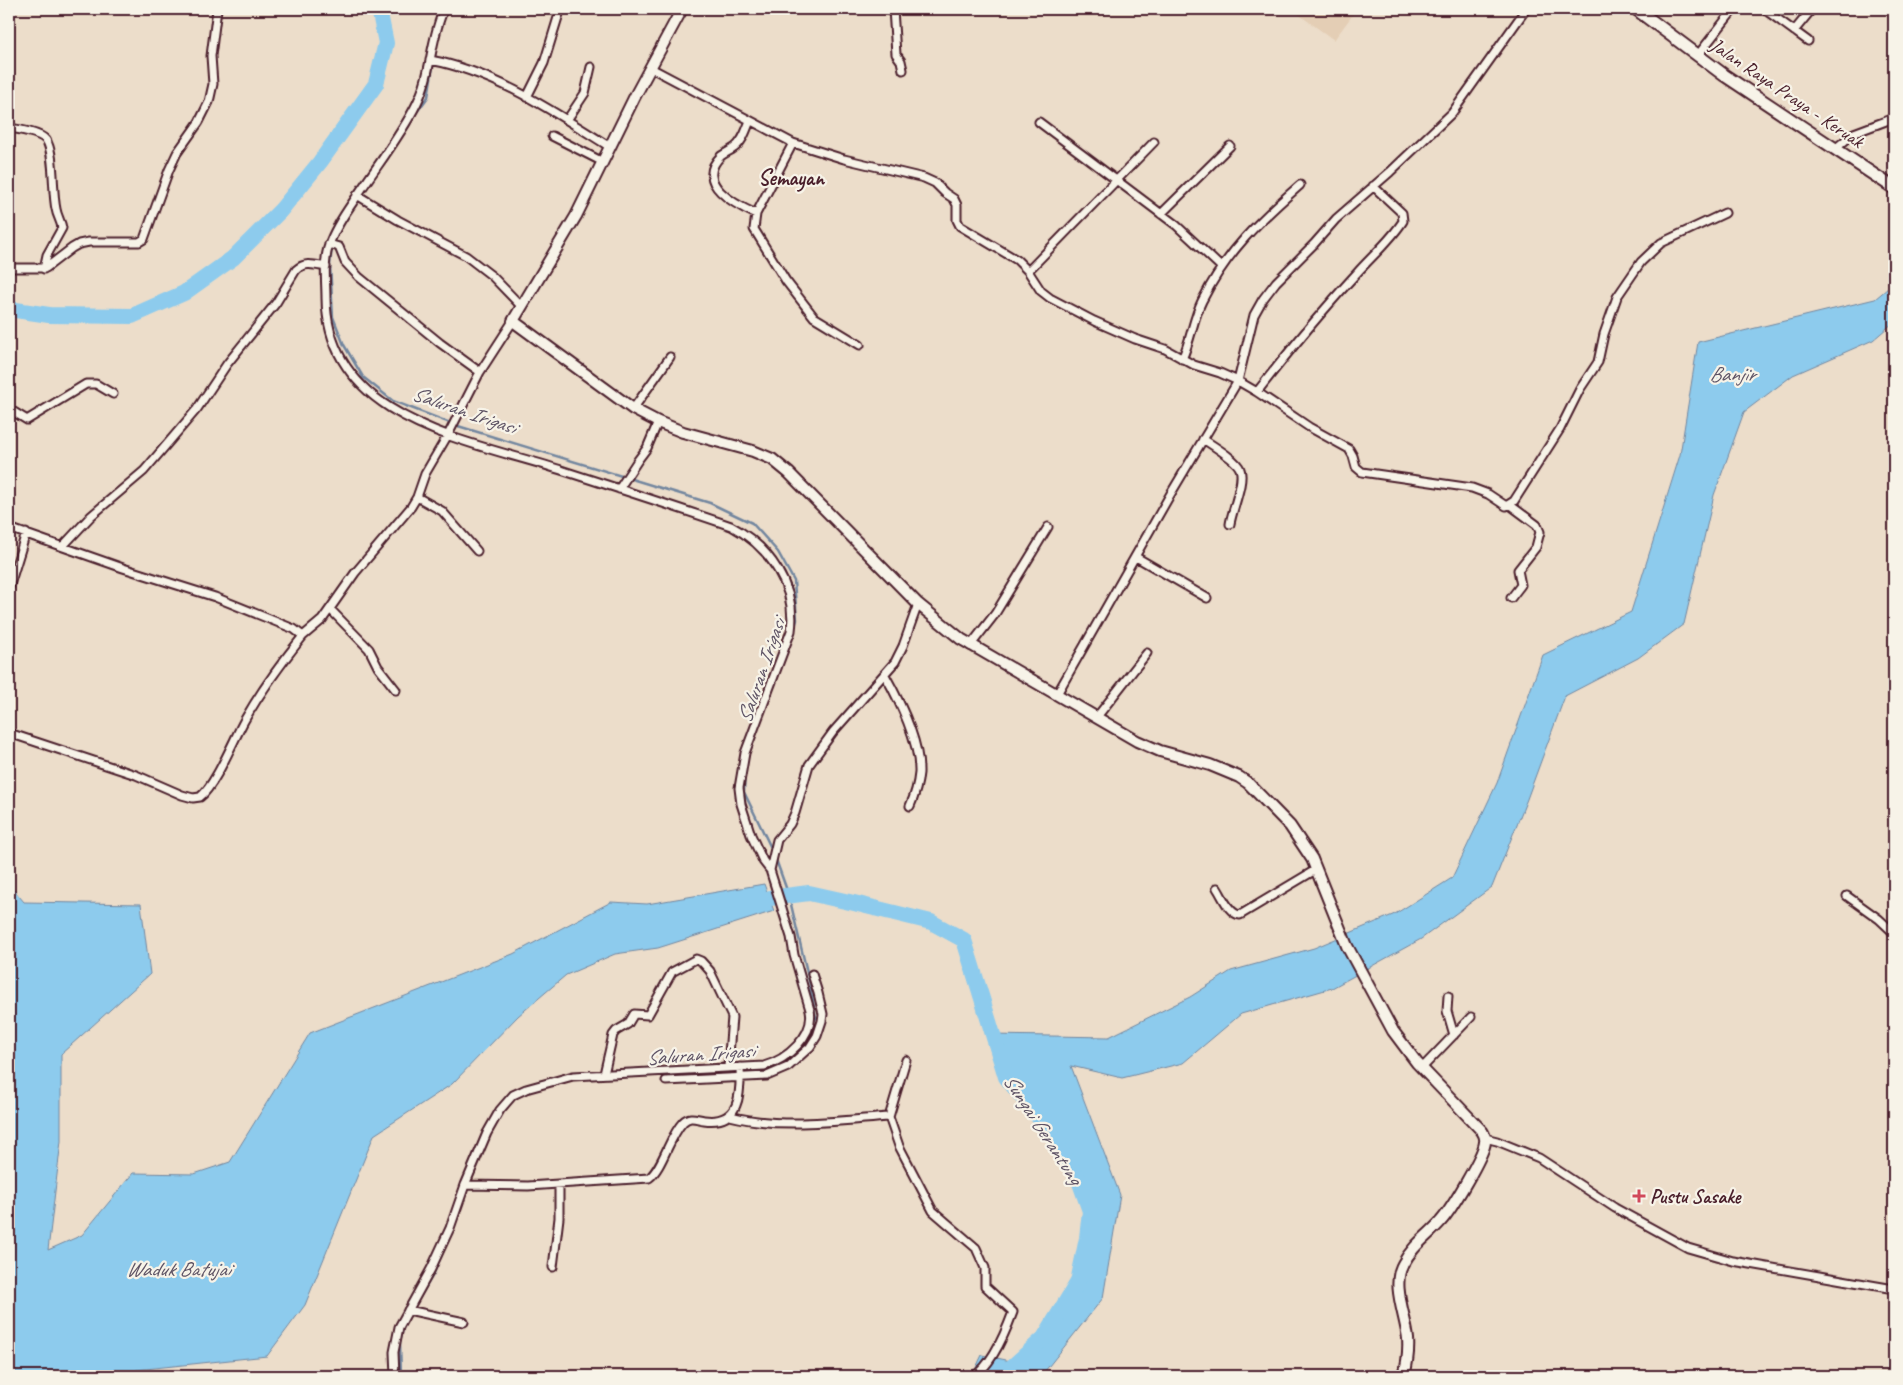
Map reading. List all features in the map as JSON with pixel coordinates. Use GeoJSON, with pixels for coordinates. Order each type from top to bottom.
{"type":"FeatureCollection","features":[{"type":"Feature","properties":{"kind":"main road","name":"Jalan Raya Praya - Keruak"},"geometry":{"type":"LineString","coordinates":[[1636,9],[1732,80],[1894,188]]}},
{"type":"Feature","properties":{"kind":"street"},"geometry":{"type":"LineString","coordinates":[[9,268],[44,269],[79,244],[105,241],[139,242],[144,238],[177,153],[199,122],[209,102],[213,84],[211,56],[216,9]]}},
{"type":"Feature","properties":{"kind":"street"},"geometry":{"type":"LineString","coordinates":[[395,1376],[396,1338],[399,1327],[411,1311],[450,1228],[487,1133],[500,1110],[512,1095],[526,1089],[573,1076],[728,1067],[740,1072],[767,1076],[779,1072],[802,1056],[817,1036],[823,1014],[794,955],[791,937],[771,872],[763,861],[751,835],[741,804],[739,788],[745,753],[791,631],[792,610],[786,584],[776,566],[757,543],[738,529],[709,517],[449,434],[413,421],[388,408],[375,398],[356,378],[340,354],[331,331],[326,301],[326,267],[333,245],[358,195],[406,123],[417,103],[434,60],[439,20],[444,9]]}},
{"type":"Feature","properties":{"kind":"street"},"geometry":{"type":"LineString","coordinates":[[9,733],[136,775],[182,795],[193,798],[200,797],[211,785],[245,719],[285,658],[303,636],[320,623],[355,573],[417,497],[425,474],[449,434],[480,372],[522,307],[576,216],[682,9]]}},
{"type":"Feature","properties":{"kind":"street"},"geometry":{"type":"LineString","coordinates":[[893,9],[896,54],[901,61],[903,70]]}},
{"type":"Feature","properties":{"kind":"street"},"geometry":{"type":"LineString","coordinates":[[1057,694],[1203,438],[1238,381],[1254,315],[1263,299],[1276,282],[1336,219],[1390,172],[1452,113],[1526,9]]}},
{"type":"Feature","properties":{"kind":"street"},"geometry":{"type":"LineString","coordinates":[[1698,55],[1734,9]]}},
{"type":"Feature","properties":{"kind":"street"},"geometry":{"type":"LineString","coordinates":[[1764,9],[1774,11],[1794,31],[1808,41]]}},
{"type":"Feature","properties":{"kind":"street"},"geometry":{"type":"LineString","coordinates":[[1794,31],[1812,9]]}},
{"type":"Feature","properties":{"kind":"street"},"geometry":{"type":"LineString","coordinates":[[527,96],[544,63],[559,14]]}},
{"type":"Feature","properties":{"kind":"street"},"geometry":{"type":"LineString","coordinates":[[434,60],[476,72],[527,96],[610,147]]}},
{"type":"Feature","properties":{"kind":"street"},"geometry":{"type":"LineString","coordinates":[[567,120],[584,96],[591,67]]}},
{"type":"Feature","properties":{"kind":"street"},"geometry":{"type":"LineString","coordinates":[[651,68],[793,144],[844,159],[929,179],[944,193],[954,199],[956,220],[962,228],[1003,250],[1028,271],[1046,295],[1079,315],[1135,339],[1165,349],[1194,365],[1238,381],[1309,427],[1349,449],[1356,467],[1362,472],[1472,488],[1488,494],[1503,506],[1510,505],[1537,525],[1540,532],[1536,547],[1518,570],[1521,585],[1511,598]]}},
{"type":"Feature","properties":{"kind":"street"},"geometry":{"type":"LineString","coordinates":[[1835,149],[1856,132],[1894,118]]}},
{"type":"Feature","properties":{"kind":"street"},"geometry":{"type":"LineString","coordinates":[[750,121],[738,145],[721,156],[716,163],[712,178],[716,188],[721,193],[733,202],[756,214]]}},
{"type":"Feature","properties":{"kind":"street"},"geometry":{"type":"LineString","coordinates":[[1039,122],[1181,229],[1221,267]]}},
{"type":"Feature","properties":{"kind":"street"},"geometry":{"type":"LineString","coordinates":[[9,128],[20,129],[42,136],[48,146],[53,166],[56,210],[62,228],[47,255],[44,269]]}},
{"type":"Feature","properties":{"kind":"street"},"geometry":{"type":"LineString","coordinates":[[552,136],[603,162]]}},
{"type":"Feature","properties":{"kind":"street"},"geometry":{"type":"LineString","coordinates":[[1028,271],[1154,142]]}},
{"type":"Feature","properties":{"kind":"street"},"geometry":{"type":"LineString","coordinates":[[793,144],[756,214],[754,225],[756,233],[808,311],[814,317],[860,345]]}},
{"type":"Feature","properties":{"kind":"street"},"geometry":{"type":"LineString","coordinates":[[1161,214],[1230,146]]}},
{"type":"Feature","properties":{"kind":"street"},"geometry":{"type":"LineString","coordinates":[[1182,359],[1192,334],[1198,311],[1221,267],[1242,239],[1300,185]]}},
{"type":"Feature","properties":{"kind":"street"},"geometry":{"type":"LineString","coordinates":[[1257,392],[1290,350],[1403,221],[1402,213],[1373,186]]}},
{"type":"Feature","properties":{"kind":"street"},"geometry":{"type":"LineString","coordinates":[[358,195],[398,220],[466,256],[492,276],[522,307]]}},
{"type":"Feature","properties":{"kind":"street"},"geometry":{"type":"LineString","coordinates":[[1510,505],[1560,430],[1585,381],[1596,366],[1604,334],[1617,297],[1641,262],[1661,243],[1725,212]]}},
{"type":"Feature","properties":{"kind":"street"},"geometry":{"type":"LineString","coordinates":[[333,245],[359,277],[440,343],[480,372]]}},
{"type":"Feature","properties":{"kind":"street"},"geometry":{"type":"LineString","coordinates":[[63,546],[91,516],[144,471],[156,457],[197,408],[226,364],[276,303],[296,270],[300,266],[308,264],[326,267]]}},
{"type":"Feature","properties":{"kind":"street"},"geometry":{"type":"LineString","coordinates":[[513,321],[633,409],[658,422],[712,441],[753,451],[772,459],[789,473],[918,604],[970,646],[1137,741],[1160,751],[1220,769],[1248,783],[1290,826],[1307,849],[1317,869],[1350,952],[1393,1031],[1422,1068],[1482,1131],[1485,1138],[1482,1153],[1477,1163],[1444,1218],[1415,1246],[1402,1265],[1399,1274],[1408,1341],[1404,1376]]}},
{"type":"Feature","properties":{"kind":"street"},"geometry":{"type":"LineString","coordinates":[[633,409],[670,357]]}},
{"type":"Feature","properties":{"kind":"street"},"geometry":{"type":"LineString","coordinates":[[9,409],[28,420],[86,384],[96,384],[113,394]]}},
{"type":"Feature","properties":{"kind":"street"},"geometry":{"type":"LineString","coordinates":[[619,489],[647,448],[658,422]]}},
{"type":"Feature","properties":{"kind":"street"},"geometry":{"type":"LineString","coordinates":[[1203,438],[1233,460],[1240,469],[1241,478],[1230,524]]}},
{"type":"Feature","properties":{"kind":"street"},"geometry":{"type":"LineString","coordinates":[[417,497],[442,511],[477,551]]}},
{"type":"Feature","properties":{"kind":"street"},"geometry":{"type":"LineString","coordinates":[[970,646],[995,614],[1048,527]]}},
{"type":"Feature","properties":{"kind":"street"},"geometry":{"type":"LineString","coordinates":[[9,528],[252,610],[294,629],[303,636]]}},
{"type":"Feature","properties":{"kind":"street"},"geometry":{"type":"LineString","coordinates":[[9,588],[26,533]]}},
{"type":"Feature","properties":{"kind":"street"},"geometry":{"type":"LineString","coordinates":[[1136,557],[1208,598]]}},
{"type":"Feature","properties":{"kind":"street"},"geometry":{"type":"LineString","coordinates":[[771,872],[774,848],[777,840],[791,821],[804,776],[815,756],[858,703],[895,662],[903,646],[918,604]]}},
{"type":"Feature","properties":{"kind":"street"},"geometry":{"type":"LineString","coordinates":[[330,610],[369,649],[378,667],[396,690]]}},
{"type":"Feature","properties":{"kind":"street"},"geometry":{"type":"LineString","coordinates":[[1096,718],[1147,653]]}},
{"type":"Feature","properties":{"kind":"street"},"geometry":{"type":"LineString","coordinates":[[885,674],[897,696],[906,719],[917,756],[919,774],[915,794],[910,806]]}},
{"type":"Feature","properties":{"kind":"street"},"geometry":{"type":"LineString","coordinates":[[1217,888],[1230,910],[1240,915],[1317,869]]}},
{"type":"Feature","properties":{"kind":"street"},"geometry":{"type":"LineString","coordinates":[[1848,896],[1879,919],[1894,933]]}},
{"type":"Feature","properties":{"kind":"street"},"geometry":{"type":"LineString","coordinates":[[604,1074],[613,1035],[616,1031],[628,1024],[634,1014],[648,1015],[672,972],[696,959],[710,971],[722,992],[732,1017],[728,1067]]}},
{"type":"Feature","properties":{"kind":"street"},"geometry":{"type":"LineString","coordinates":[[666,1081],[740,1072],[770,1064],[785,1056],[797,1044],[810,1024],[812,974]]}},
{"type":"Feature","properties":{"kind":"street"},"geometry":{"type":"LineString","coordinates":[[1448,996],[1447,1012],[1454,1034]]}},
{"type":"Feature","properties":{"kind":"street"},"geometry":{"type":"LineString","coordinates":[[1422,1068],[1471,1017]]}},
{"type":"Feature","properties":{"kind":"street"},"geometry":{"type":"LineString","coordinates":[[906,1060],[889,1117],[899,1146],[934,1211],[976,1248],[985,1268],[985,1286],[1013,1312],[1004,1334],[981,1372],[974,1376]]}},
{"type":"Feature","properties":{"kind":"street"},"geometry":{"type":"LineString","coordinates":[[468,1185],[559,1185],[649,1178],[655,1172],[684,1120],[694,1117],[718,1121],[730,1116],[734,1112],[740,1072]]}},
{"type":"Feature","properties":{"kind":"street"},"geometry":{"type":"LineString","coordinates":[[730,1116],[776,1124],[889,1117]]}},
{"type":"Feature","properties":{"kind":"street"},"geometry":{"type":"LineString","coordinates":[[1485,1138],[1539,1158],[1615,1208],[1688,1248],[1733,1261],[1894,1289]]}},
{"type":"Feature","properties":{"kind":"street"},"geometry":{"type":"LineString","coordinates":[[553,1267],[559,1218],[559,1185]]}},
{"type":"Feature","properties":{"kind":"street"},"geometry":{"type":"LineString","coordinates":[[411,1311],[464,1322]]}},
{"type":"Feature","properties":{"kind":"shaded area"},"geometry":{"type":"Polygon","coordinates":[[[1291,9],[1357,9],[1334,40],[1291,9]]]}},
{"type":"Feature","properties":{"kind":"water","name":"Banjir"},"geometry":{"type":"Polygon","coordinates":[[[1894,283],[1894,322],[1873,340],[1793,375],[1744,412],[1714,495],[1684,624],[1638,658],[1565,696],[1492,887],[1421,939],[1332,988],[1241,1014],[1183,1063],[1122,1078],[1071,1066],[1120,1195],[1103,1298],[1041,1376],[972,1376],[982,1355],[1016,1362],[1044,1338],[1078,1282],[1087,1238],[1090,1211],[1079,1180],[1049,1130],[1006,1077],[992,1035],[1109,1037],[1190,997],[1231,971],[1314,948],[1395,914],[1452,878],[1497,783],[1543,655],[1631,612],[1680,455],[1698,342],[1875,299],[1894,283]]]}},
{"type":"Feature","properties":{"kind":"water","name":"Waduk Batujai"},"geometry":{"type":"Polygon","coordinates":[[[9,884],[24,902],[141,904],[150,974],[61,1054],[61,1141],[48,1250],[82,1235],[133,1173],[194,1174],[230,1162],[310,1033],[513,954],[611,902],[647,904],[764,884],[774,911],[658,948],[615,954],[566,975],[518,1016],[452,1084],[374,1135],[305,1305],[267,1356],[136,1370],[130,1376],[9,1376],[9,884]]]}},
{"type":"Feature","properties":{"kind":"waterway"},"geometry":{"type":"LineString","coordinates":[[9,309],[49,315],[132,316],[184,293],[233,258],[281,210],[320,162],[376,84],[386,43],[379,9]]}},
{"type":"Feature","properties":{"kind":"waterway","name":"Saluran Irigasi"},"geometry":{"type":"LineString","coordinates":[[411,120],[428,97],[437,42]]}},
{"type":"Feature","properties":{"kind":"waterway","name":"Saluran Irigasi"},"geometry":{"type":"LineString","coordinates":[[332,247],[330,265],[333,317],[344,345],[363,377],[393,401],[458,426],[710,503],[752,523],[778,552],[794,581],[797,620],[794,630]]}},
{"type":"Feature","properties":{"kind":"waterway","name":"Saluran Irigasi"},"geometry":{"type":"LineString","coordinates":[[775,684],[791,640]]}},
{"type":"Feature","properties":{"kind":"waterway","name":"Saluran Irigasi"},"geometry":{"type":"LineString","coordinates":[[748,756],[753,740]]}},
{"type":"Feature","properties":{"kind":"waterway","name":"Saluran Irigasi"},"geometry":{"type":"LineString","coordinates":[[745,769],[744,792],[772,850]]}},
{"type":"Feature","properties":{"kind":"waterway","name":"Saluran Irigasi"},"geometry":{"type":"LineString","coordinates":[[775,857],[789,896],[810,985],[816,1018],[813,1023]]}},
{"type":"Feature","properties":{"kind":"waterway","name":"Sungai Gerantung"},"geometry":{"type":"LineString","coordinates":[[770,898],[809,893],[931,922],[964,940],[1006,1077],[1049,1130],[1079,1180],[1090,1211],[1087,1238],[1078,1282],[1044,1338],[1002,1376]]}},
{"type":"Feature","properties":{"kind":"waterway","name":"Saluran Irigasi"},"geometry":{"type":"LineString","coordinates":[[413,1309],[434,1273],[443,1252]]}},
{"type":"Feature","properties":{"kind":"waterway","name":"Saluran Irigasi"},"geometry":{"type":"LineString","coordinates":[[401,1376],[400,1342],[404,1324]]}},
{"type":"Feature","properties":{"kind":"place","name":"Pustu Sasake"},"geometry":{"type":"Point","coordinates":[1639,1196]}},
{"type":"Feature","properties":{"kind":"district","name":"Semayan"},"geometry":{"type":"Point","coordinates":[791,178]}}]}
